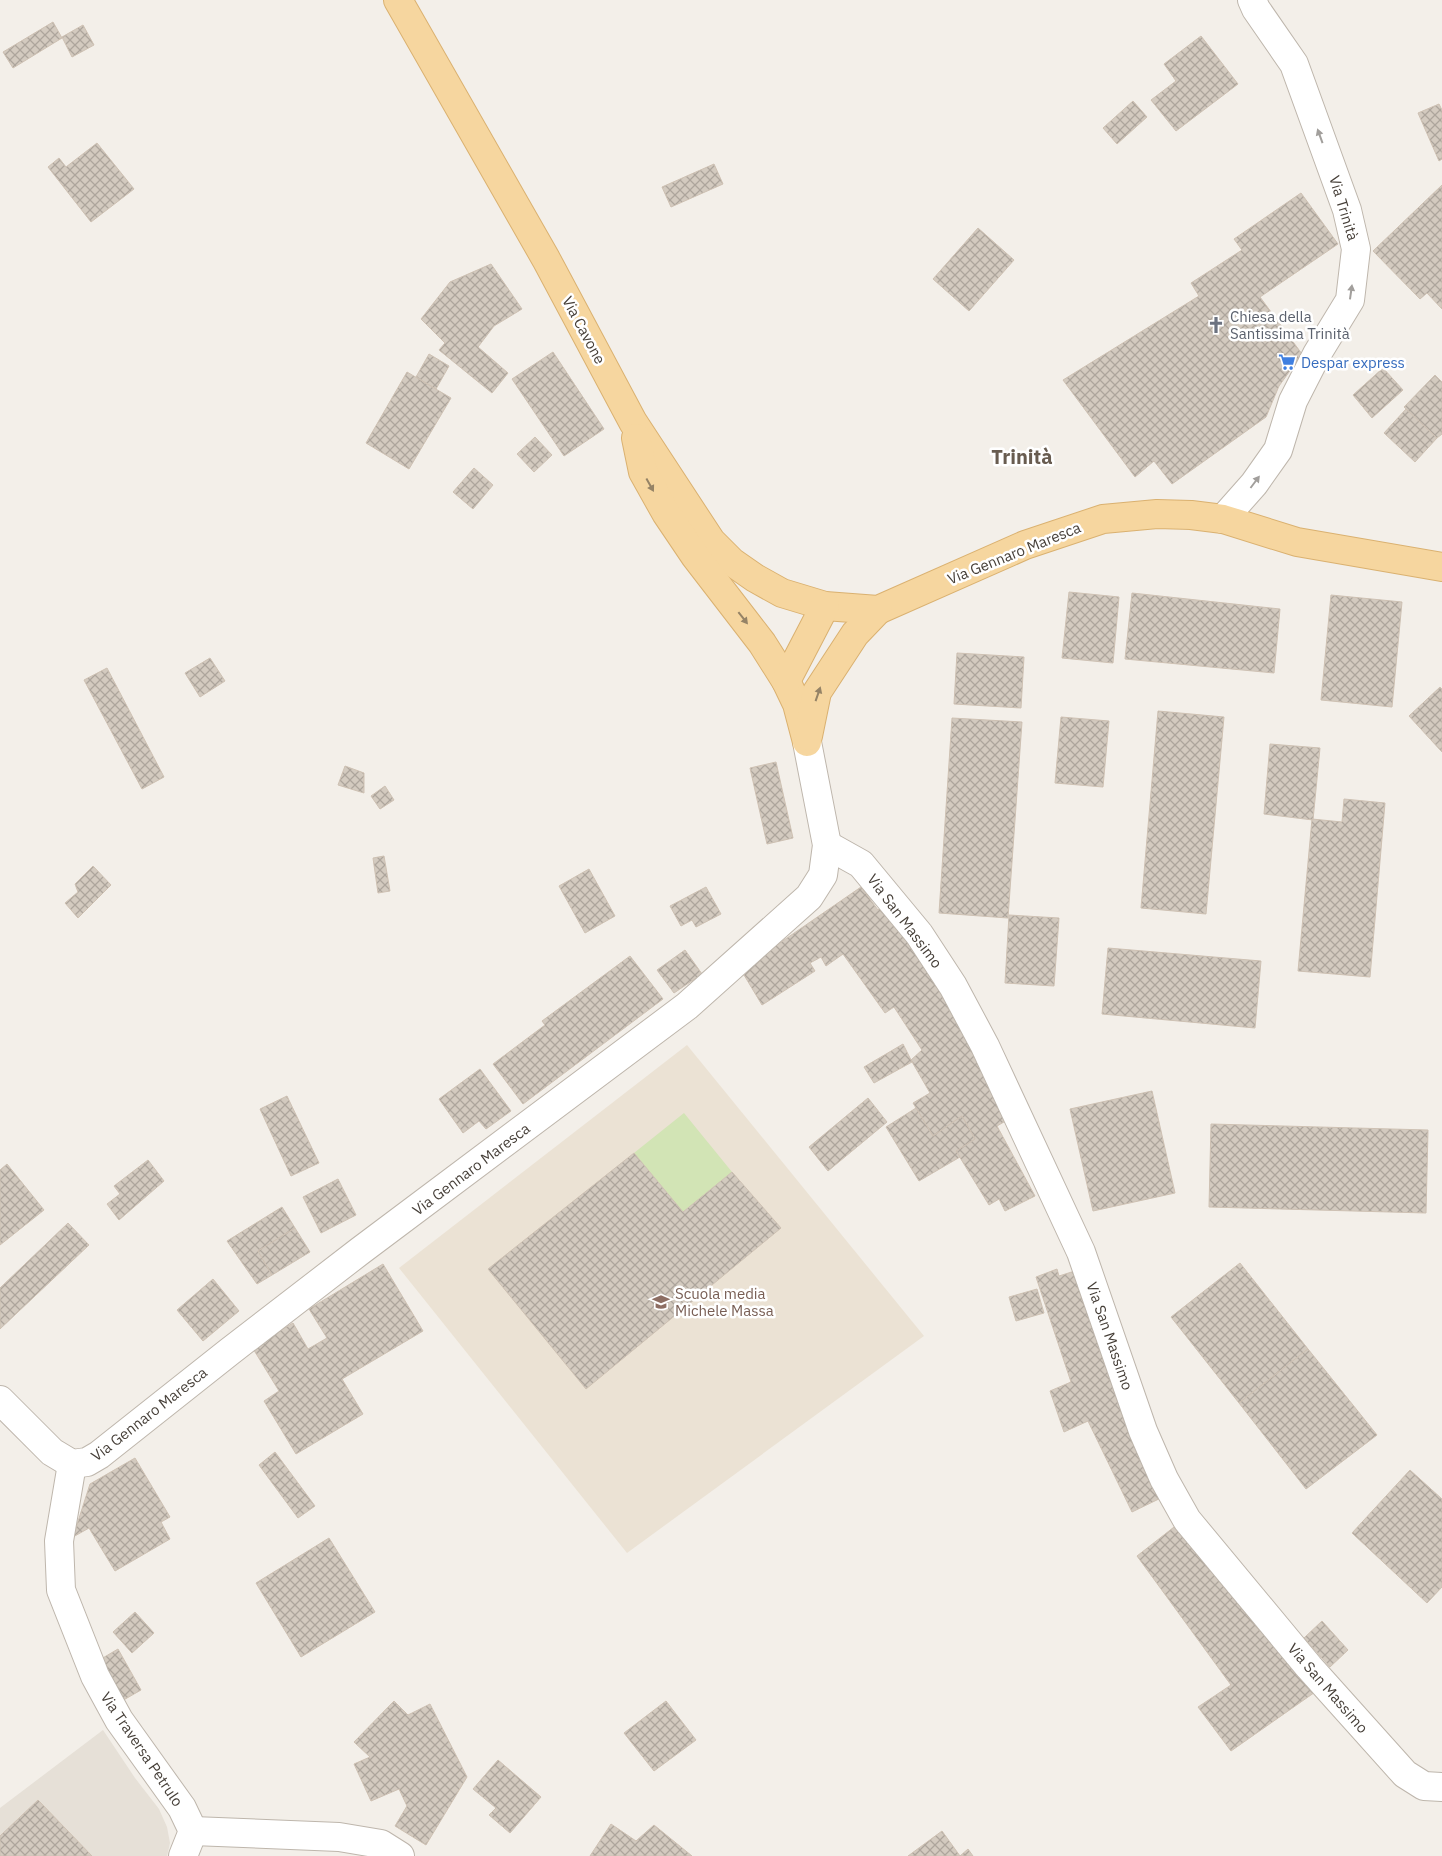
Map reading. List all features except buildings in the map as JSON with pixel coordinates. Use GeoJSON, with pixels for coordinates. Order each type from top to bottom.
{"type":"FeatureCollection","features":[{"type":"Feature","properties":{"kind":"main road","name":"Via Cavone"},"geometry":{"type":"LineString","coordinates":[[398,0],[546,258],[633,422],[711,541],[732,562],[755,578],[782,593],[824,606]]}},
{"type":"Feature","properties":{"kind":"main road"},"geometry":{"type":"LineString","coordinates":[[633,422],[643,472],[666,512],[696,556],[762,643],[786,681],[797,704],[807,742]]}},
{"type":"Feature","properties":{"kind":"main road","name":"Via Gennaro Maresca"},"geometry":{"type":"LineString","coordinates":[[824,606],[878,610],[1025,545],[1103,519],[1157,514],[1191,515],[1223,519],[1297,542],[1442,567]]}},
{"type":"Feature","properties":{"kind":"main road"},"geometry":{"type":"LineString","coordinates":[[786,681],[824,606]]}},
{"type":"Feature","properties":{"kind":"main road"},"geometry":{"type":"LineString","coordinates":[[807,742],[817,692],[855,634],[878,610]]}},
{"type":"Feature","properties":{"kind":"street","name":"Via Trinità"},"geometry":{"type":"LineString","coordinates":[[1223,519],[1254,484],[1278,450],[1293,401],[1317,354],[1350,300],[1356,248],[1346,210],[1294,64],[1256,9],[1252,0]]}},
{"type":"Feature","properties":{"kind":"street","name":"Via Gennaro Maresca"},"geometry":{"type":"LineString","coordinates":[[0,1400],[52,1452],[72,1464],[87,1462],[99,1455],[345,1263],[687,1006],[809,897],[823,874],[827,845],[807,742]]}},
{"type":"Feature","properties":{"kind":"street","name":"Via San Massimo"},"geometry":{"type":"LineString","coordinates":[[827,845],[861,864],[919,934],[958,994],[985,1046],[1081,1252],[1143,1430],[1164,1479],[1187,1520],[1309,1667],[1406,1774],[1424,1786],[1442,1787]]}},
{"type":"Feature","properties":{"kind":"street","name":"Via Traversa Petrulo"},"geometry":{"type":"LineString","coordinates":[[72,1464],[59,1541],[61,1590],[95,1676],[115,1713],[182,1808],[193,1831]]}},
{"type":"Feature","properties":{"kind":"street"},"geometry":{"type":"LineString","coordinates":[[183,1856],[193,1831],[339,1837],[381,1844],[400,1856]]}},
{"type":"Feature","properties":{"kind":"shaded area","name":"Scuola media Michele Massa"},"geometry":{"type":"Polygon","coordinates":[[[687,1045],[924,1336],[627,1553],[399,1268],[687,1045]]]}},
{"type":"Feature","properties":{"kind":"shaded area"},"geometry":{"type":"Polygon","coordinates":[[[103,1730],[135,1778],[159,1809],[167,1827],[170,1843],[167,1856],[0,1856],[0,1808],[103,1730]]]}},
{"type":"Feature","properties":{"kind":"green space"},"geometry":{"type":"Polygon","coordinates":[[[684,1113],[732,1172],[683,1212],[634,1153],[684,1113]]]}},
{"type":"Feature","properties":{"kind":"place","name":"Chiesa della Santissima Trinità"},"geometry":{"type":"Point","coordinates":[1216,325]}},
{"type":"Feature","properties":{"kind":"place","name":"Despar express"},"geometry":{"type":"Point","coordinates":[1287,362]}},
{"type":"Feature","properties":{"kind":"place","name":"Scuola media Michele Massa"},"geometry":{"type":"Point","coordinates":[661,1302]}},
{"type":"Feature","properties":{"kind":"district","name":"Trinità"},"geometry":{"type":"Point","coordinates":[1022,456]}}]}
